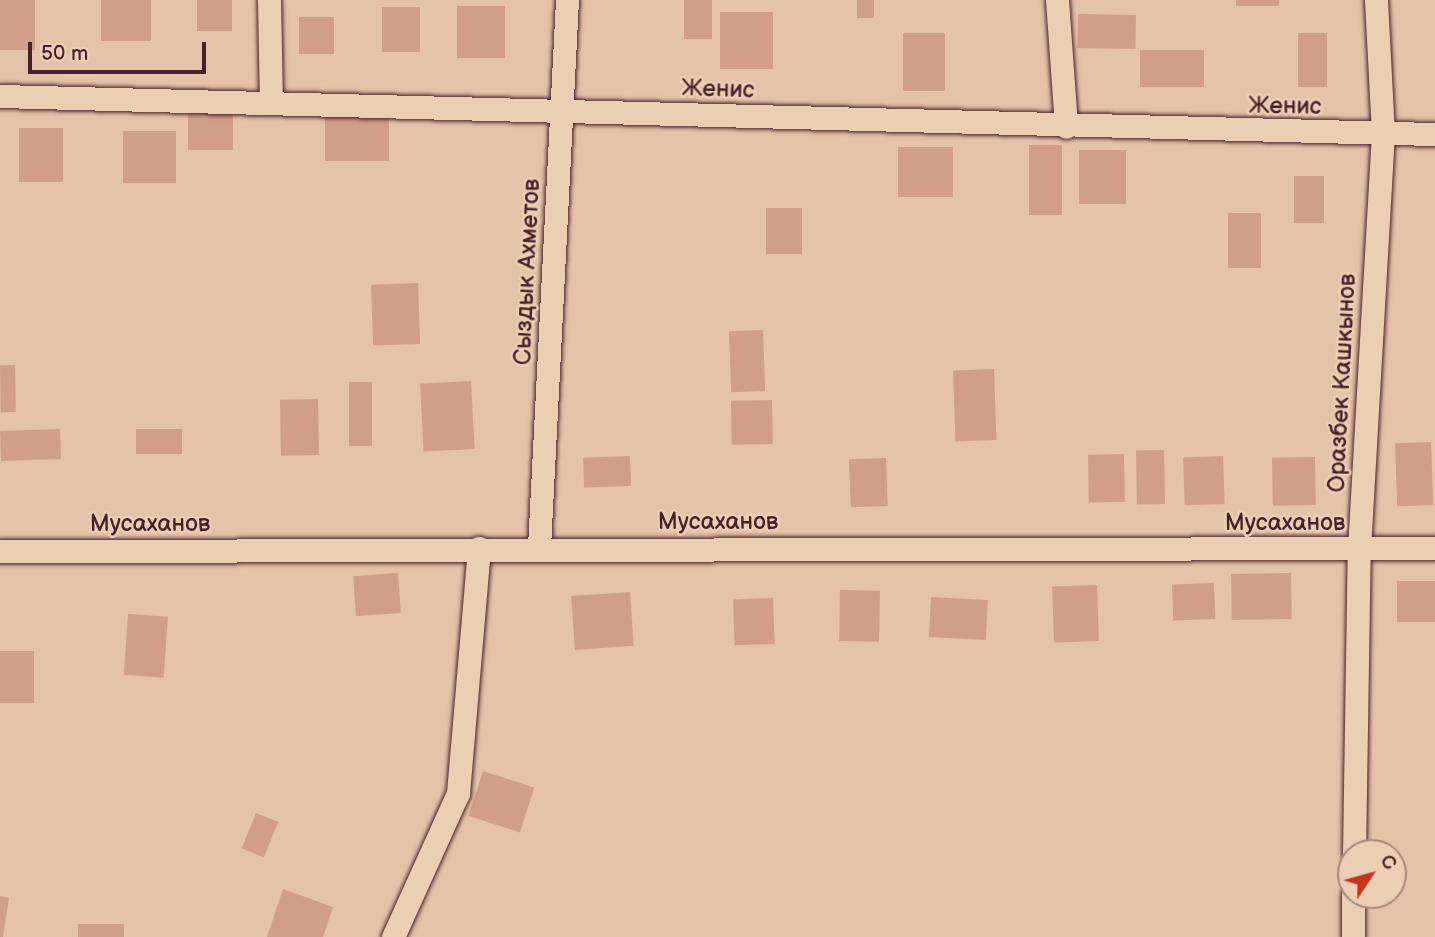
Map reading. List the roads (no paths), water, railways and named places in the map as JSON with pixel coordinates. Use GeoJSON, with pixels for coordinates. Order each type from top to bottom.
{"type":"FeatureCollection","features":[{"type":"Feature","properties":{"kind":"street"},"geometry":{"type":"LineString","coordinates":[[269,0],[271,103]]}},
{"type":"Feature","properties":{"kind":"street","name":"Сыздык Ахметов"},"geometry":{"type":"LineString","coordinates":[[539,547],[567,0]]}},
{"type":"Feature","properties":{"kind":"street"},"geometry":{"type":"LineString","coordinates":[[1057,0],[1066,127]]}},
{"type":"Feature","properties":{"kind":"street","name":"Оразбек Кашкынов"},"geometry":{"type":"LineString","coordinates":[[1354,839],[1359,549],[1383,134],[1377,0]]}},
{"type":"Feature","properties":{"kind":"street","name":"Женис"},"geometry":{"type":"LineString","coordinates":[[0,96],[562,110],[1066,127],[1435,134]]}},
{"type":"Feature","properties":{"kind":"street","name":"Мусаханов"},"geometry":{"type":"LineString","coordinates":[[0,551],[539,547],[1435,548]]}},
{"type":"Feature","properties":{"kind":"street"},"geometry":{"type":"LineString","coordinates":[[393,937],[458,793],[479,548]]}},
{"type":"Feature","properties":{"kind":"street"},"geometry":{"type":"LineString","coordinates":[[1353,909],[1353,937]]}}]}
